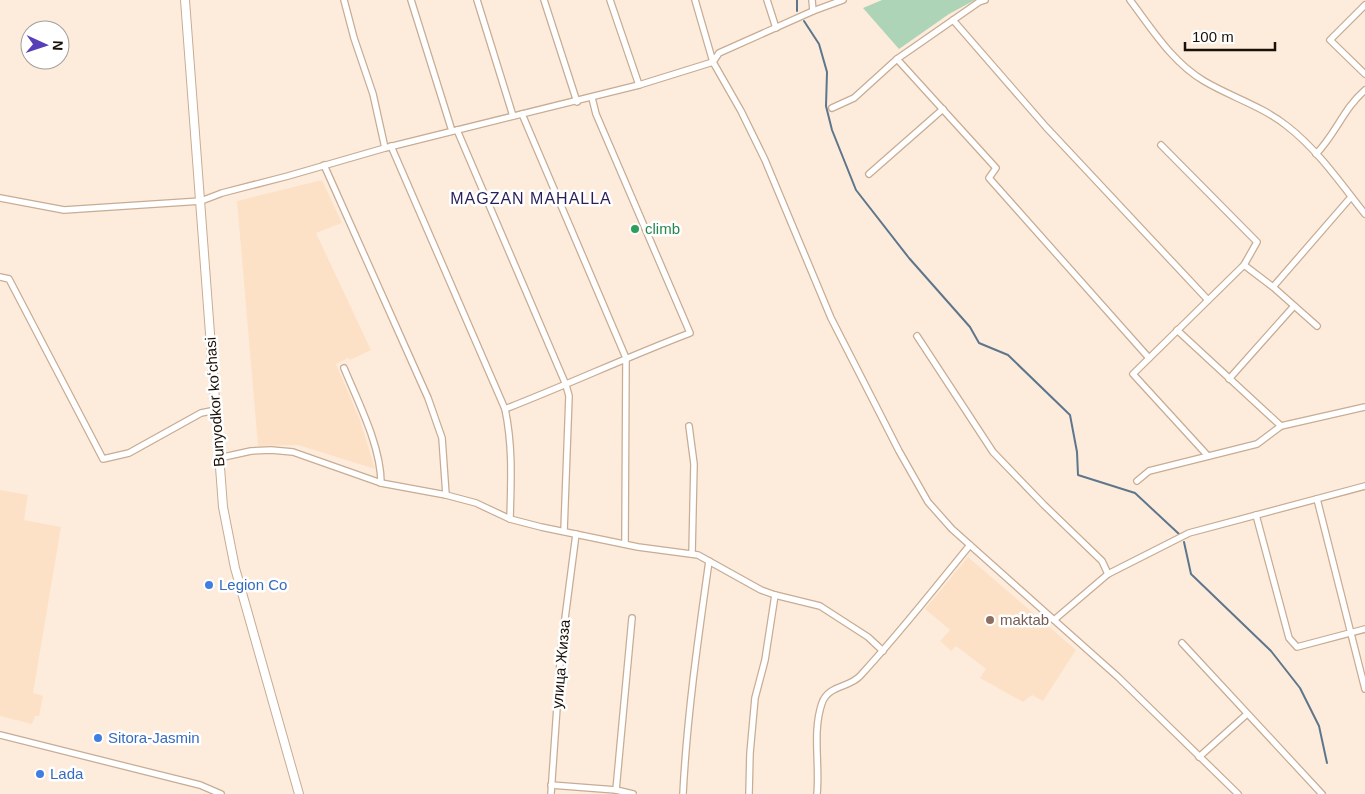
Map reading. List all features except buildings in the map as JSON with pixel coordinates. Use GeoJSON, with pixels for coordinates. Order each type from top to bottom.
{"type":"FeatureCollection","features":[{"type":"Feature","properties":{"kind":"main road","name":"Bunyodkor koʻchasi"},"geometry":{"type":"LineString","coordinates":[[185,0],[223,507],[235,568],[299,794]]}},
{"type":"Feature","properties":{"kind":"street"},"geometry":{"type":"LineString","coordinates":[[344,0],[388,147],[504,409],[508,423],[511,464],[510,519]]}},
{"type":"Feature","properties":{"kind":"street"},"geometry":{"type":"LineString","coordinates":[[411,0],[454,131],[566,385],[569,396],[564,531]]}},
{"type":"Feature","properties":{"kind":"street"},"geometry":{"type":"LineString","coordinates":[[478,0],[513,116]]}},
{"type":"Feature","properties":{"kind":"street"},"geometry":{"type":"LineString","coordinates":[[544,0],[577,102]]}},
{"type":"Feature","properties":{"kind":"street"},"geometry":{"type":"LineString","coordinates":[[610,0],[639,85]]}},
{"type":"Feature","properties":{"kind":"street"},"geometry":{"type":"LineString","coordinates":[[694,0],[713,62],[741,110],[765,160],[831,318],[899,451],[928,502],[952,529],[1118,677],[1238,794]]}},
{"type":"Feature","properties":{"kind":"street"},"geometry":{"type":"LineString","coordinates":[[768,0],[776,28]]}},
{"type":"Feature","properties":{"kind":"street"},"geometry":{"type":"LineString","coordinates":[[812,0],[813,11]]}},
{"type":"Feature","properties":{"kind":"street"},"geometry":{"type":"LineString","coordinates":[[0,198],[64,210],[201,201],[222,193],[388,147],[577,102],[713,62],[719,54],[813,11],[843,0]]}},
{"type":"Feature","properties":{"kind":"street"},"geometry":{"type":"LineString","coordinates":[[832,108],[854,98],[897,59],[979,2],[985,0]]}},
{"type":"Feature","properties":{"kind":"street"},"geometry":{"type":"LineString","coordinates":[[1130,0],[1164,47],[1189,70],[1203,81],[1241,98],[1287,125],[1316,154],[1365,214]]}},
{"type":"Feature","properties":{"kind":"street"},"geometry":{"type":"LineString","coordinates":[[1365,6],[1330,40],[1365,74]]}},
{"type":"Feature","properties":{"kind":"street"},"geometry":{"type":"LineString","coordinates":[[953,20],[1046,127],[1208,300]]}},
{"type":"Feature","properties":{"kind":"street"},"geometry":{"type":"LineString","coordinates":[[897,59],[996,168],[989,178],[1148,358]]}},
{"type":"Feature","properties":{"kind":"street"},"geometry":{"type":"LineString","coordinates":[[1316,154],[1351,105],[1365,90]]}},
{"type":"Feature","properties":{"kind":"street"},"geometry":{"type":"LineString","coordinates":[[504,409],[690,333],[596,114],[592,98]]}},
{"type":"Feature","properties":{"kind":"street"},"geometry":{"type":"LineString","coordinates":[[869,174],[943,109]]}},
{"type":"Feature","properties":{"kind":"street"},"geometry":{"type":"LineString","coordinates":[[522,114],[626,358],[625,544]]}},
{"type":"Feature","properties":{"kind":"street"},"geometry":{"type":"LineString","coordinates":[[1161,145],[1257,242],[1244,265],[1133,374],[1208,456]]}},
{"type":"Feature","properties":{"kind":"street"},"geometry":{"type":"LineString","coordinates":[[324,165],[428,398],[442,438],[446,495]]}},
{"type":"Feature","properties":{"kind":"street"},"geometry":{"type":"LineString","coordinates":[[1273,287],[1351,197]]}},
{"type":"Feature","properties":{"kind":"street"},"geometry":{"type":"LineString","coordinates":[[1244,265],[1273,287],[1317,326]]}},
{"type":"Feature","properties":{"kind":"street"},"geometry":{"type":"LineString","coordinates":[[0,277],[9,279],[103,459],[128,453],[201,414],[216,410]]}},
{"type":"Feature","properties":{"kind":"street"},"geometry":{"type":"LineString","coordinates":[[1229,378],[1294,306]]}},
{"type":"Feature","properties":{"kind":"street"},"geometry":{"type":"LineString","coordinates":[[1177,330],[1282,426]]}},
{"type":"Feature","properties":{"kind":"street"},"geometry":{"type":"LineString","coordinates":[[918,336],[993,452],[1102,561],[1108,574]]}},
{"type":"Feature","properties":{"kind":"street"},"geometry":{"type":"LineString","coordinates":[[344,368],[368,425],[381,471],[381,483]]}},
{"type":"Feature","properties":{"kind":"street"},"geometry":{"type":"LineString","coordinates":[[1137,481],[1149,471],[1257,444],[1282,426],[1365,407]]}},
{"type":"Feature","properties":{"kind":"street"},"geometry":{"type":"LineString","coordinates":[[690,426],[694,464],[692,554]]}},
{"type":"Feature","properties":{"kind":"street"},"geometry":{"type":"LineString","coordinates":[[219,458],[251,451],[293,452],[381,483],[446,495],[476,504],[510,519],[625,544],[698,555],[761,590],[820,606],[868,636],[883,651]]}},
{"type":"Feature","properties":{"kind":"street"},"geometry":{"type":"LineString","coordinates":[[1054,620],[1108,574],[1189,533],[1365,486]]}},
{"type":"Feature","properties":{"kind":"street"},"geometry":{"type":"LineString","coordinates":[[1317,499],[1365,689]]}},
{"type":"Feature","properties":{"kind":"street"},"geometry":{"type":"LineString","coordinates":[[1256,515],[1289,638],[1297,647],[1365,629]]}},
{"type":"Feature","properties":{"kind":"street","name":"улица Жизза"},"geometry":{"type":"LineString","coordinates":[[550,794],[561,649],[576,534]]}},
{"type":"Feature","properties":{"kind":"street"},"geometry":{"type":"LineString","coordinates":[[817,794],[818,722],[822,703],[827,693],[858,679],[970,545]]}},
{"type":"Feature","properties":{"kind":"street"},"geometry":{"type":"LineString","coordinates":[[683,794],[694,665],[709,561]]}},
{"type":"Feature","properties":{"kind":"street"},"geometry":{"type":"LineString","coordinates":[[749,794],[750,753],[755,698],[765,660],[775,595]]}},
{"type":"Feature","properties":{"kind":"street"},"geometry":{"type":"LineString","coordinates":[[616,790],[632,618]]}},
{"type":"Feature","properties":{"kind":"street"},"geometry":{"type":"LineString","coordinates":[[1182,643],[1322,794]]}},
{"type":"Feature","properties":{"kind":"street"},"geometry":{"type":"LineString","coordinates":[[1199,757],[1247,714]]}},
{"type":"Feature","properties":{"kind":"street"},"geometry":{"type":"LineString","coordinates":[[0,735],[200,785],[221,794]]}},
{"type":"Feature","properties":{"kind":"street"},"geometry":{"type":"LineString","coordinates":[[552,785],[616,790],[633,794]]}},
{"type":"Feature","properties":{"kind":"shaded area"},"geometry":{"type":"Polygon","coordinates":[[[322,180],[342,223],[316,233],[371,350],[336,364],[360,420],[375,469],[298,445],[258,446],[237,201],[322,180]]]}},
{"type":"Feature","properties":{"kind":"shaded area"},"geometry":{"type":"Polygon","coordinates":[[[0,490],[28,495],[24,520],[61,527],[33,693],[43,696],[39,716],[35,716],[32,724],[0,716],[0,490]]]}},
{"type":"Feature","properties":{"kind":"shaded area","name":"maktab"},"geometry":{"type":"Polygon","coordinates":[[[968,557],[1076,650],[1043,701],[1032,695],[1023,702],[980,678],[986,669],[956,646],[951,651],[940,641],[950,630],[925,609],[968,557]]]}},
{"type":"Feature","properties":{"kind":"green space"},"geometry":{"type":"Polygon","coordinates":[[[882,0],[975,0],[949,14],[899,49],[863,8],[882,0]]]}},
{"type":"Feature","properties":{"kind":"waterway"},"geometry":{"type":"LineString","coordinates":[[797,0],[797,11]]}},
{"type":"Feature","properties":{"kind":"waterway"},"geometry":{"type":"LineString","coordinates":[[804,21],[819,44],[827,72],[826,106],[832,130],[856,190],[909,258],[970,327],[979,343],[1008,355],[1070,415],[1077,452],[1078,475],[1135,493],[1179,534]]}},
{"type":"Feature","properties":{"kind":"waterway"},"geometry":{"type":"LineString","coordinates":[[1184,542],[1191,574],[1271,651],[1300,688],[1319,726],[1327,763]]}},
{"type":"Feature","properties":{"kind":"place","name":"climb"},"geometry":{"type":"Point","coordinates":[635,229]}},
{"type":"Feature","properties":{"kind":"place","name":"Legion Co"},"geometry":{"type":"Point","coordinates":[209,585]}},
{"type":"Feature","properties":{"kind":"place","name":"maktab"},"geometry":{"type":"Point","coordinates":[990,620]}},
{"type":"Feature","properties":{"kind":"place","name":"Sitora-Jasmin"},"geometry":{"type":"Point","coordinates":[98,738]}},
{"type":"Feature","properties":{"kind":"place","name":"Lada"},"geometry":{"type":"Point","coordinates":[40,774]}},
{"type":"Feature","properties":{"kind":"district","name":"MAGZAN MAHALLA"},"geometry":{"type":"Point","coordinates":[531,198]}}]}
